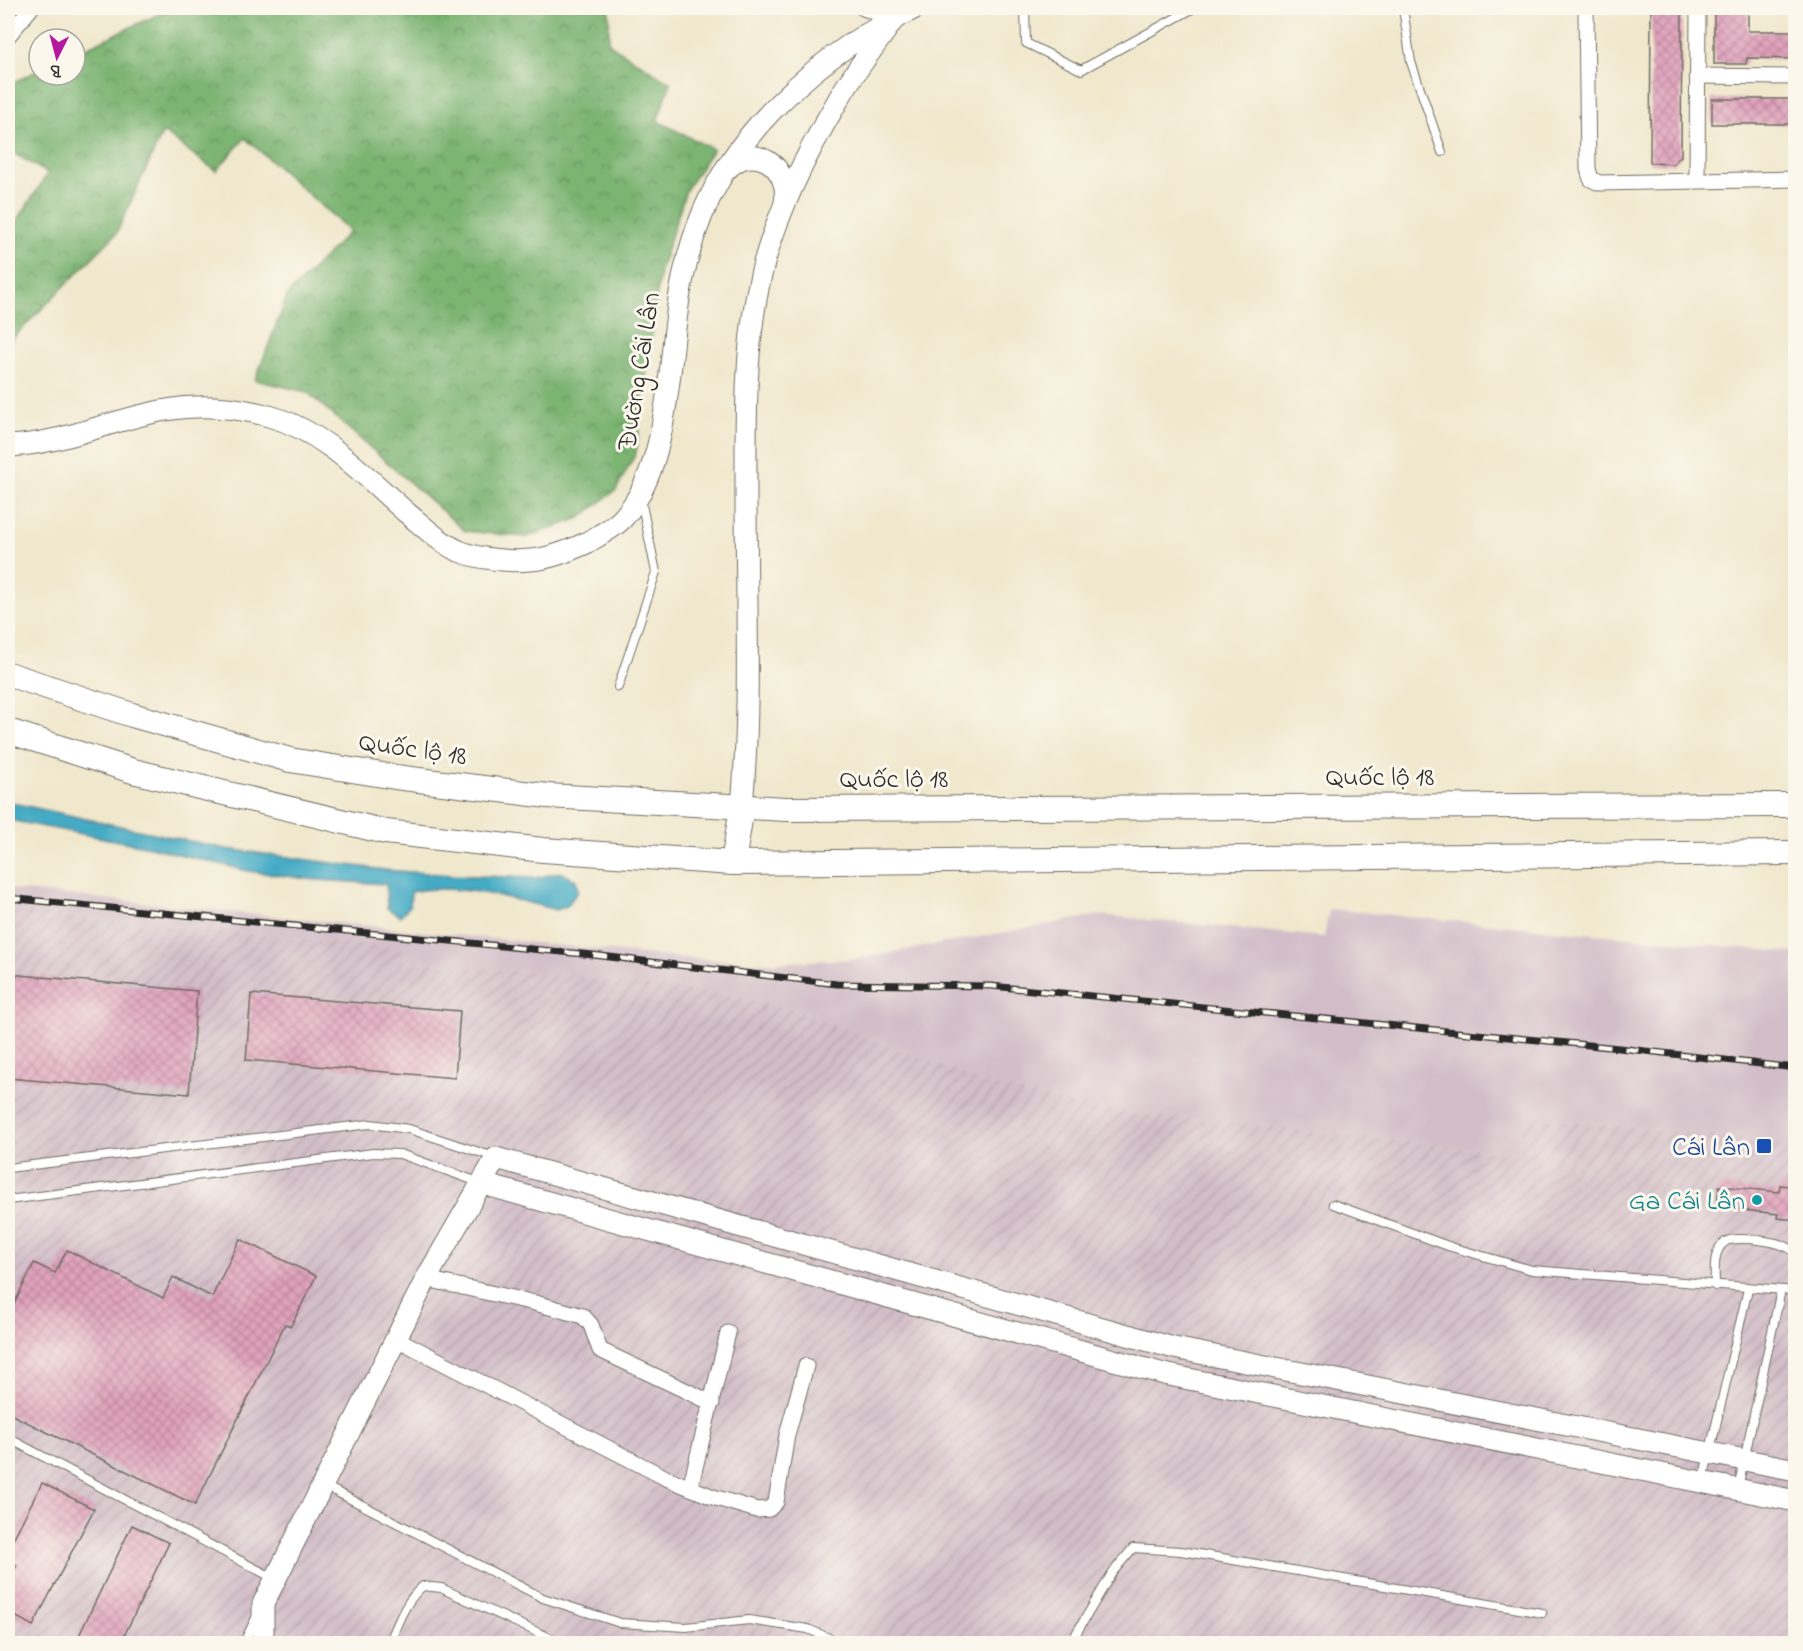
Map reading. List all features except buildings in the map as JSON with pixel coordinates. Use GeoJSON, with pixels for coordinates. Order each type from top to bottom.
{"type":"FeatureCollection","features":[{"type":"Feature","properties":{"kind":"main road","name":"Đường Cái Lân"},"geometry":{"type":"LineString","coordinates":[[8,446],[39,443],[165,410],[197,406],[236,409],[273,417],[310,434],[343,456],[433,536],[462,552],[504,560],[533,560],[568,552],[598,536],[623,518],[640,492],[653,462],[662,426],[680,291],[702,214],[720,177],[769,113],[852,43],[915,8]]}},
{"type":"Feature","properties":{"kind":"main road"},"geometry":{"type":"LineString","coordinates":[[733,863],[742,807],[747,746],[746,413],[749,356],[765,263],[808,156],[838,100],[894,19]]}},
{"type":"Feature","properties":{"kind":"main road"},"geometry":{"type":"LineString","coordinates":[[720,177],[737,160],[759,158],[769,162],[784,178],[786,189],[784,211]]}},
{"type":"Feature","properties":{"kind":"main road","name":"Quốc lộ 18"},"geometry":{"type":"LineString","coordinates":[[8,674],[132,715],[290,760],[395,777],[548,796],[742,807],[1796,805]]}},
{"type":"Feature","properties":{"kind":"main road"},"geometry":{"type":"LineString","coordinates":[[8,731],[133,771],[386,831],[543,850],[733,863],[1796,853]]}},
{"type":"Feature","properties":{"kind":"main road"},"geometry":{"type":"LineString","coordinates":[[263,1644],[263,1605],[426,1279],[496,1158],[1174,1348],[1796,1470]]}},
{"type":"Feature","properties":{"kind":"main road"},"geometry":{"type":"LineString","coordinates":[[483,1184],[1164,1374],[1737,1491],[1796,1501]]}},
{"type":"Feature","properties":{"kind":"street"},"geometry":{"type":"LineString","coordinates":[[8,36],[31,8]]}},
{"type":"Feature","properties":{"kind":"street"},"geometry":{"type":"LineString","coordinates":[[863,8],[894,19]]}},
{"type":"Feature","properties":{"kind":"street"},"geometry":{"type":"LineString","coordinates":[[1586,8],[1588,169],[1591,179],[1599,183],[1796,179]]}},
{"type":"Feature","properties":{"kind":"street"},"geometry":{"type":"LineString","coordinates":[[1697,180],[1698,8]]}},
{"type":"Feature","properties":{"kind":"street"},"geometry":{"type":"LineString","coordinates":[[1697,76],[1796,77]]}},
{"type":"Feature","properties":{"kind":"street"},"geometry":{"type":"LineString","coordinates":[[426,1279],[583,1316],[591,1325],[600,1350],[712,1403]]}},
{"type":"Feature","properties":{"kind":"street"},"geometry":{"type":"LineString","coordinates":[[690,1488],[728,1333]]}},
{"type":"Feature","properties":{"kind":"street"},"geometry":{"type":"LineString","coordinates":[[397,1339],[656,1472],[713,1497],[757,1510],[769,1509],[776,1502],[787,1436],[806,1366]]}},
{"type":"Feature","properties":{"kind":"lane"},"geometry":{"type":"LineString","coordinates":[[1025,8],[1026,43],[1081,70],[1191,8]]}},
{"type":"Feature","properties":{"kind":"lane"},"geometry":{"type":"LineString","coordinates":[[1403,8],[1411,62],[1442,152]]}},
{"type":"Feature","properties":{"kind":"lane"},"geometry":{"type":"LineString","coordinates":[[618,687],[656,572],[640,492]]}},
{"type":"Feature","properties":{"kind":"lane"},"geometry":{"type":"LineString","coordinates":[[8,1168],[370,1124],[409,1128],[496,1158]]}},
{"type":"Feature","properties":{"kind":"lane"},"geometry":{"type":"LineString","coordinates":[[8,1200],[373,1153],[400,1154],[483,1184]]}},
{"type":"Feature","properties":{"kind":"lane"},"geometry":{"type":"LineString","coordinates":[[1333,1204],[1451,1247],[1532,1270],[1748,1289],[1795,1291],[1795,1253],[1788,1245],[1778,1242],[1736,1239],[1725,1242],[1717,1252],[1714,1286]]}},
{"type":"Feature","properties":{"kind":"lane"},"geometry":{"type":"LineString","coordinates":[[1702,1483],[1748,1289]]}},
{"type":"Feature","properties":{"kind":"lane"},"geometry":{"type":"LineString","coordinates":[[1737,1491],[1781,1290]]}},
{"type":"Feature","properties":{"kind":"lane"},"geometry":{"type":"LineString","coordinates":[[8,1438],[276,1580]]}},
{"type":"Feature","properties":{"kind":"lane"},"geometry":{"type":"LineString","coordinates":[[323,1486],[543,1598],[620,1623],[686,1627],[749,1620],[808,1629],[843,1644]]}},
{"type":"Feature","properties":{"kind":"lane"},"geometry":{"type":"LineString","coordinates":[[1070,1644],[1112,1573],[1133,1548],[1181,1551],[1542,1613]]}},
{"type":"Feature","properties":{"kind":"lane"},"geometry":{"type":"LineString","coordinates":[[389,1644],[412,1595],[423,1586],[441,1588],[563,1644]]}},
{"type":"Feature","properties":{"kind":"lane"},"geometry":{"type":"LineString","coordinates":[[243,1644],[263,1605]]}},
{"type":"Feature","properties":{"kind":"shaded area"},"geometry":{"type":"Polygon","coordinates":[[[8,889],[681,958],[769,963],[858,959],[1099,915],[1324,937],[1329,909],[1795,953],[1795,1145],[1523,1115],[1520,1154],[1088,1107],[985,1083],[800,1011],[730,995],[529,971],[404,961],[405,949],[8,910],[8,889]]]}},
{"type":"Feature","properties":{"kind":"shaded area"},"geometry":{"type":"Polygon","coordinates":[[[8,910],[405,949],[404,961],[529,971],[730,995],[800,1011],[985,1083],[1088,1107],[1519,1154],[1522,1115],[1795,1145],[1795,1643],[8,1643],[8,910]]]}},
{"type":"Feature","properties":{"kind":"green space"},"geometry":{"type":"Polygon","coordinates":[[[172,8],[609,8],[609,44],[671,83],[657,121],[713,149],[686,190],[660,271],[636,453],[616,490],[580,518],[527,537],[465,531],[307,392],[255,380],[288,295],[350,231],[245,138],[216,171],[163,132],[116,234],[8,343],[8,235],[48,173],[8,150],[8,85],[27,76],[27,87],[87,87],[87,47],[172,8]]]}},
{"type":"Feature","properties":{"kind":"water"},"geometry":{"type":"Polygon","coordinates":[[[8,802],[227,849],[385,870],[537,878],[560,872],[576,880],[578,891],[567,906],[556,910],[484,893],[427,889],[411,892],[410,906],[400,916],[387,908],[386,884],[316,880],[248,871],[150,847],[8,820],[8,802]]]}},
{"type":"Feature","properties":{"kind":"railway"},"geometry":{"type":"LineString","coordinates":[[8,898],[593,955],[837,984],[991,986],[1619,1048],[1796,1068]]}},
{"type":"Feature","properties":{"kind":"place","name":"Cái Lân"},"geometry":{"type":"Point","coordinates":[1764,1146]}},
{"type":"Feature","properties":{"kind":"place","name":"Ga Cái Lân"},"geometry":{"type":"Point","coordinates":[1757,1200]}}]}
